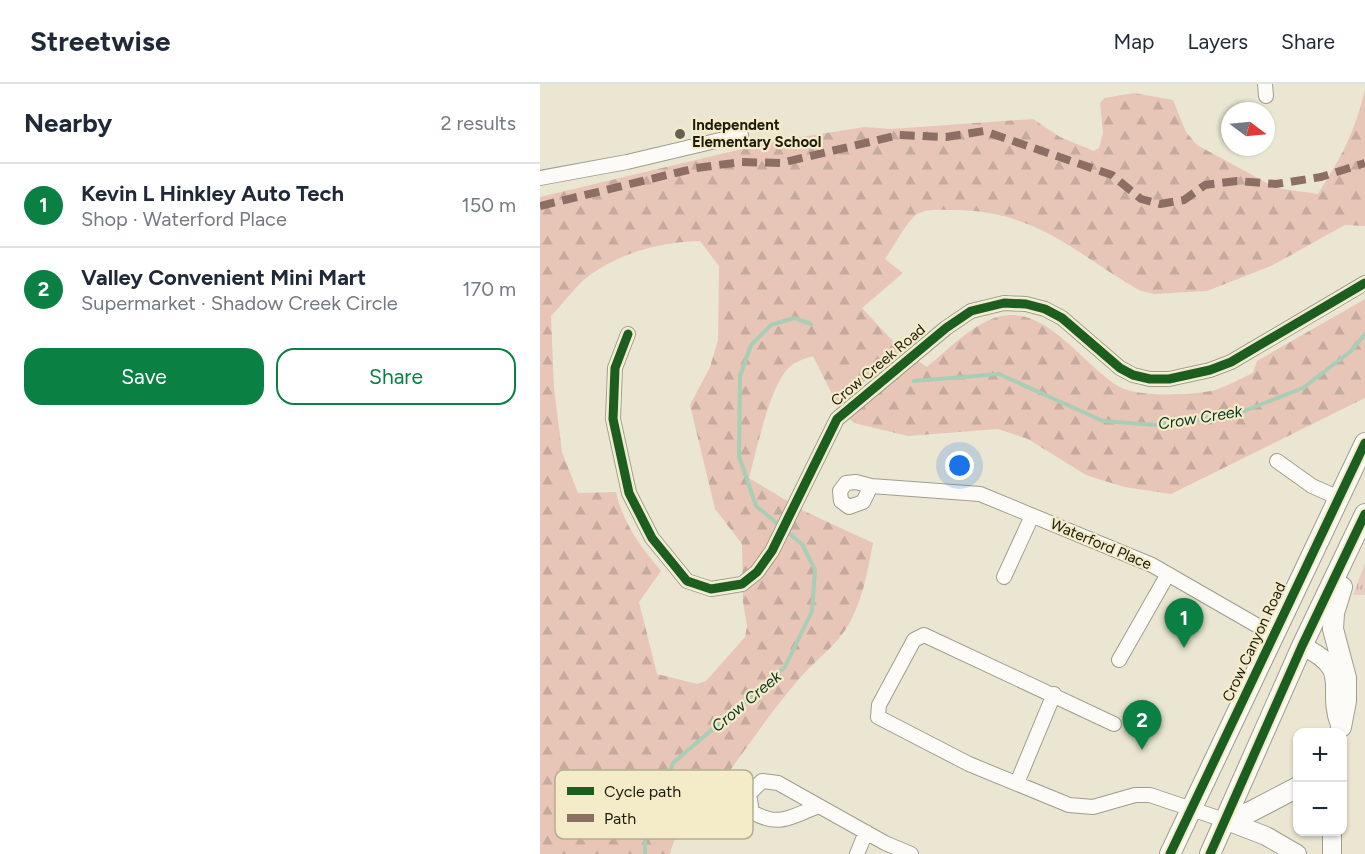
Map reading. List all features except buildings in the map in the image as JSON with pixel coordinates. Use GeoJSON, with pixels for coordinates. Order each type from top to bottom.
{"type":"FeatureCollection","features":[{"type":"Feature","properties":{"kind":"main road","name":"Crow Canyon Road"},"geometry":{"type":"LineString","coordinates":[[1170,854],[1365,443]]}},
{"type":"Feature","properties":{"kind":"main road"},"geometry":{"type":"LineString","coordinates":[[1210,854],[1227,821],[1302,646],[1365,514]]}},
{"type":"Feature","properties":{"kind":"main road"},"geometry":{"type":"LineString","coordinates":[[1341,728],[1345,711],[1346,678],[1333,629],[1334,613],[1350,565],[1355,535]]}},
{"type":"Feature","properties":{"kind":"main road"},"geometry":{"type":"LineString","coordinates":[[1275,633],[1302,646]]}},
{"type":"Feature","properties":{"kind":"main road"},"geometry":{"type":"LineString","coordinates":[[1227,821],[1293,790]]}},
{"type":"Feature","properties":{"kind":"street"},"geometry":{"type":"LineString","coordinates":[[540,178],[627,162],[741,135]]}},
{"type":"Feature","properties":{"kind":"street","name":"Crow Creek Road"},"geometry":{"type":"LineString","coordinates":[[628,334],[615,368],[613,419],[628,493],[652,538],[687,581],[711,590],[742,584],[757,572],[772,551],[799,500],[837,420],[946,328],[971,311],[1004,303],[1026,304],[1045,309],[1062,318],[1120,368],[1133,375],[1169,379],[1210,370],[1231,362],[1365,283]]}},
{"type":"Feature","properties":{"kind":"street"},"geometry":{"type":"LineString","coordinates":[[1277,461],[1312,486],[1339,498]]}},
{"type":"Feature","properties":{"kind":"street","name":"Waterford Place"},"geometry":{"type":"LineString","coordinates":[[871,486],[980,494],[1168,574],[1257,626],[1275,633]]}},
{"type":"Feature","properties":{"kind":"street","name":"Waterford Place"},"geometry":{"type":"LineString","coordinates":[[1004,577],[1032,516]]}},
{"type":"Feature","properties":{"kind":"street","name":"Waterford Place"},"geometry":{"type":"LineString","coordinates":[[1119,660],[1168,574]]}},
{"type":"Feature","properties":{"kind":"street"},"geometry":{"type":"LineString","coordinates":[[1114,724],[924,635],[914,640],[879,705],[878,717],[969,764],[1081,807],[1105,804],[1135,795],[1149,795],[1266,836],[1297,854]]}},
{"type":"Feature","properties":{"kind":"street"},"geometry":{"type":"LineString","coordinates":[[1302,646],[1329,663],[1335,674],[1337,691],[1335,711],[1340,728]]}},
{"type":"Feature","properties":{"kind":"street"},"geometry":{"type":"LineString","coordinates":[[1017,783],[1054,694]]}},
{"type":"Feature","properties":{"kind":"street"},"geometry":{"type":"LineString","coordinates":[[817,807],[912,854]]}},
{"type":"Feature","properties":{"kind":"street"},"geometry":{"type":"LineString","coordinates":[[857,854],[866,832]]}},
{"type":"Feature","properties":{"kind":"street"},"geometry":{"type":"LineString","coordinates":[[1332,836],[1332,854]]}},
{"type":"Feature","properties":{"kind":"green space"},"geometry":{"type":"Polygon","coordinates":[[[1365,90],[1365,226],[1345,225],[1273,265],[1207,291],[1154,294],[1141,291],[1054,237],[1009,217],[982,212],[930,210],[913,217],[885,259],[903,273],[862,308],[902,351],[837,404],[813,356],[792,365],[784,373],[771,400],[749,478],[804,511],[873,543],[863,591],[847,627],[835,643],[788,692],[730,770],[555,770],[555,839],[676,839],[670,854],[540,854],[540,197],[776,141],[864,127],[891,129],[1033,119],[1060,137],[1094,151],[1099,148],[1103,133],[1100,103],[1104,98],[1134,93],[1173,100],[1186,132],[1197,145],[1276,188],[1318,194],[1334,168],[1356,119],[1365,90]],[[700,241],[640,250],[612,262],[586,278],[551,316],[554,388],[562,452],[578,493],[616,492],[628,525],[661,571],[639,602],[657,674],[697,684],[706,681],[745,637],[747,626],[743,602],[742,544],[715,509],[690,405],[710,367],[718,340],[719,266],[700,241]]]}},
{"type":"Feature","properties":{"kind":"green space"},"geometry":{"type":"Polygon","coordinates":[[[1365,299],[1365,398],[1171,494],[1124,487],[1086,475],[1028,439],[998,429],[908,436],[854,423],[849,418],[918,361],[927,367],[970,331],[998,317],[1016,315],[1032,319],[1048,328],[1106,378],[1120,387],[1140,393],[1181,394],[1215,390],[1253,373],[1257,361],[1365,299]]]}},
{"type":"Feature","properties":{"kind":"green space"},"geometry":{"type":"Polygon","coordinates":[[[1365,563],[1365,595],[1353,595],[1365,563]]]}},
{"type":"Feature","properties":{"kind":"waterway","name":"Crow Creek"},"geometry":{"type":"LineString","coordinates":[[670,770],[673,763],[785,667],[812,611],[815,570],[802,544],[756,506],[739,456],[740,376],[751,345],[771,325],[794,318],[811,324]]}},
{"type":"Feature","properties":{"kind":"waterway","name":"Crow Creek"},"geometry":{"type":"LineString","coordinates":[[914,381],[999,374],[1103,421],[1156,425],[1234,415],[1303,388],[1351,351],[1365,334]]}},
{"type":"Feature","properties":{"kind":"waterway","name":"Crow Creek"},"geometry":{"type":"LineString","coordinates":[[645,839],[645,854]]}},
{"type":"Feature","properties":{"kind":"marked path"},"geometry":{"type":"LineString","coordinates":[[540,206],[696,168],[741,162],[781,163],[899,135],[946,137],[984,131],[1112,175],[1141,199],[1160,204],[1184,200],[1205,185],[1237,181],[1276,184],[1321,177],[1365,163]]}},
{"type":"Feature","properties":{"kind":"cycle path"},"geometry":{"type":"LineString","coordinates":[[628,334],[615,368],[613,419],[629,493],[652,538],[687,581],[711,589],[742,584],[757,572],[772,551],[837,419],[946,328],[971,311],[1004,303],[1026,304],[1045,309],[1062,318],[1120,368],[1133,375],[1150,379],[1169,379],[1210,370],[1231,362],[1365,283]]}},
{"type":"Feature","properties":{"kind":"cycle path"},"geometry":{"type":"LineString","coordinates":[[1170,854],[1365,443]]}},
{"type":"Feature","properties":{"kind":"cycle path"},"geometry":{"type":"LineString","coordinates":[[1210,854],[1302,646],[1365,514]]}},
{"type":"Feature","properties":{"kind":"place","name":"Independent Elementary School"},"geometry":{"type":"Point","coordinates":[680,134]}},
{"type":"Feature","properties":{"kind":"place","name":"Kevin L Hinkley Auto Tech"},"geometry":{"type":"Point","coordinates":[1184,648]}},
{"type":"Feature","properties":{"kind":"place","name":"Valley Convenient Mini Mart"},"geometry":{"type":"Point","coordinates":[1142,750]}}]}
